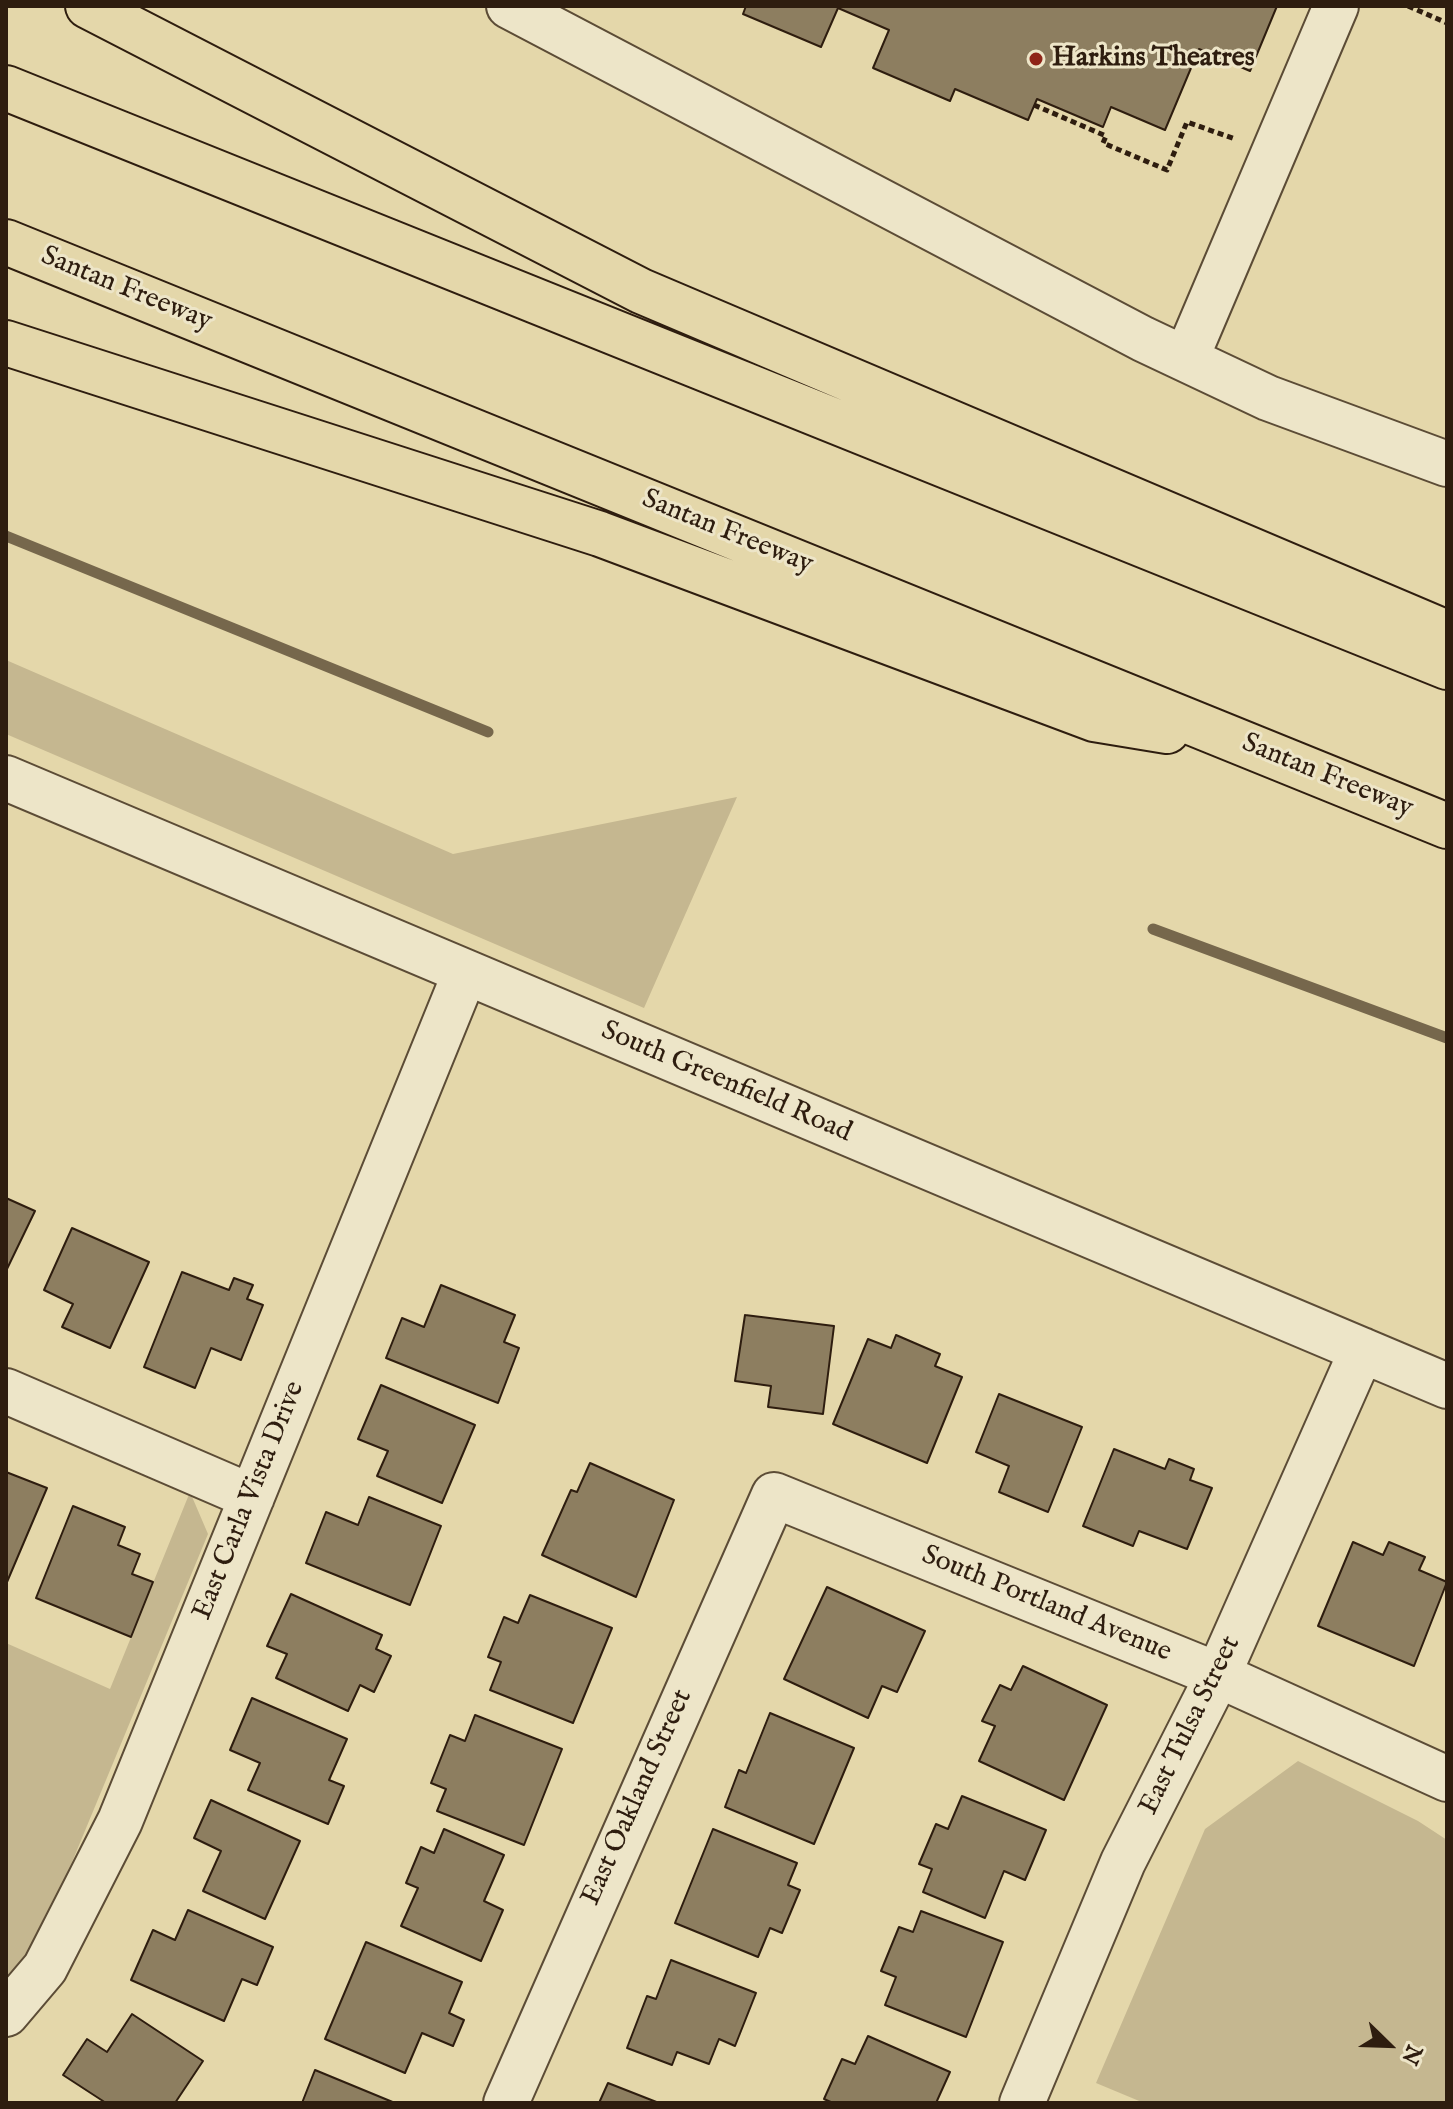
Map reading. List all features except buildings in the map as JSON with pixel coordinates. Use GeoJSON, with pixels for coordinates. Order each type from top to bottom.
{"type":"FeatureCollection","features":[{"type":"Feature","properties":{"kind":"highway"},"geometry":{"type":"LineString","coordinates":[[88,6],[641,291],[1447,633]]}},
{"type":"Feature","properties":{"kind":"highway"},"geometry":{"type":"LineString","coordinates":[[6,88],[1447,667]]}},
{"type":"Feature","properties":{"kind":"highway","name":"Santan Freeway"},"geometry":{"type":"LineString","coordinates":[[6,242],[1447,826]]}},
{"type":"Feature","properties":{"kind":"highway"},"geometry":{"type":"LineString","coordinates":[[6,343],[600,534],[1094,719],[1248,744]]}},
{"type":"Feature","properties":{"kind":"street"},"geometry":{"type":"LineString","coordinates":[[509,6],[1186,359],[1268,398],[1447,464]]}},
{"type":"Feature","properties":{"kind":"street"},"geometry":{"type":"LineString","coordinates":[[1186,359],[1336,6]]}},
{"type":"Feature","properties":{"kind":"street","name":"South Greenfield Road"},"geometry":{"type":"LineString","coordinates":[[6,778],[1447,1386]]}},
{"type":"Feature","properties":{"kind":"street","name":"East Carla Vista Drive"},"geometry":{"type":"LineString","coordinates":[[6,2014],[45,1968],[120,1821],[465,973]]}},
{"type":"Feature","properties":{"kind":"street","name":"East Tulsa Street"},"geometry":{"type":"LineString","coordinates":[[1022,2103],[1123,1862],[1218,1675],[1362,1350]]}},
{"type":"Feature","properties":{"kind":"street"},"geometry":{"type":"LineString","coordinates":[[6,1391],[252,1497]]}},
{"type":"Feature","properties":{"kind":"street","name":"South Portland Avenue"},"geometry":{"type":"LineString","coordinates":[[774,1495],[1218,1675],[1447,1779]]}},
{"type":"Feature","properties":{"kind":"street","name":"East Oakland Street"},"geometry":{"type":"LineString","coordinates":[[506,2103],[774,1495]]}},
{"type":"Feature","properties":{"kind":"path"},"geometry":{"type":"LineString","coordinates":[[1412,7],[1447,22]]}},
{"type":"Feature","properties":{"kind":"path"},"geometry":{"type":"LineString","coordinates":[[1034,105],[1106,136],[1103,143],[1167,170],[1187,122],[1234,142],[1239,128]]}},
{"type":"Feature","properties":{"kind":"shaded area"},"geometry":{"type":"Polygon","coordinates":[[[6,660],[453,854],[737,797],[644,1008],[6,734],[6,660]]]}},
{"type":"Feature","properties":{"kind":"shaded area"},"geometry":{"type":"Polygon","coordinates":[[[190,1492],[208,1534],[72,1862],[25,1955],[6,1978],[6,1643],[110,1689],[190,1492]]]}},
{"type":"Feature","properties":{"kind":"shaded area"},"geometry":{"type":"Polygon","coordinates":[[[1298,1761],[1418,1821],[1447,1840],[1447,2103],[1144,2103],[1096,2083],[1205,1829],[1298,1761]]]}},
{"type":"Feature","properties":{"kind":"waterway"},"geometry":{"type":"LineString","coordinates":[[6,536],[488,732]]}},
{"type":"Feature","properties":{"kind":"waterway"},"geometry":{"type":"LineString","coordinates":[[1153,929],[1447,1038]]}},
{"type":"Feature","properties":{"kind":"place","name":"Harkins Theatres"},"geometry":{"type":"Point","coordinates":[1036,59]}}]}
